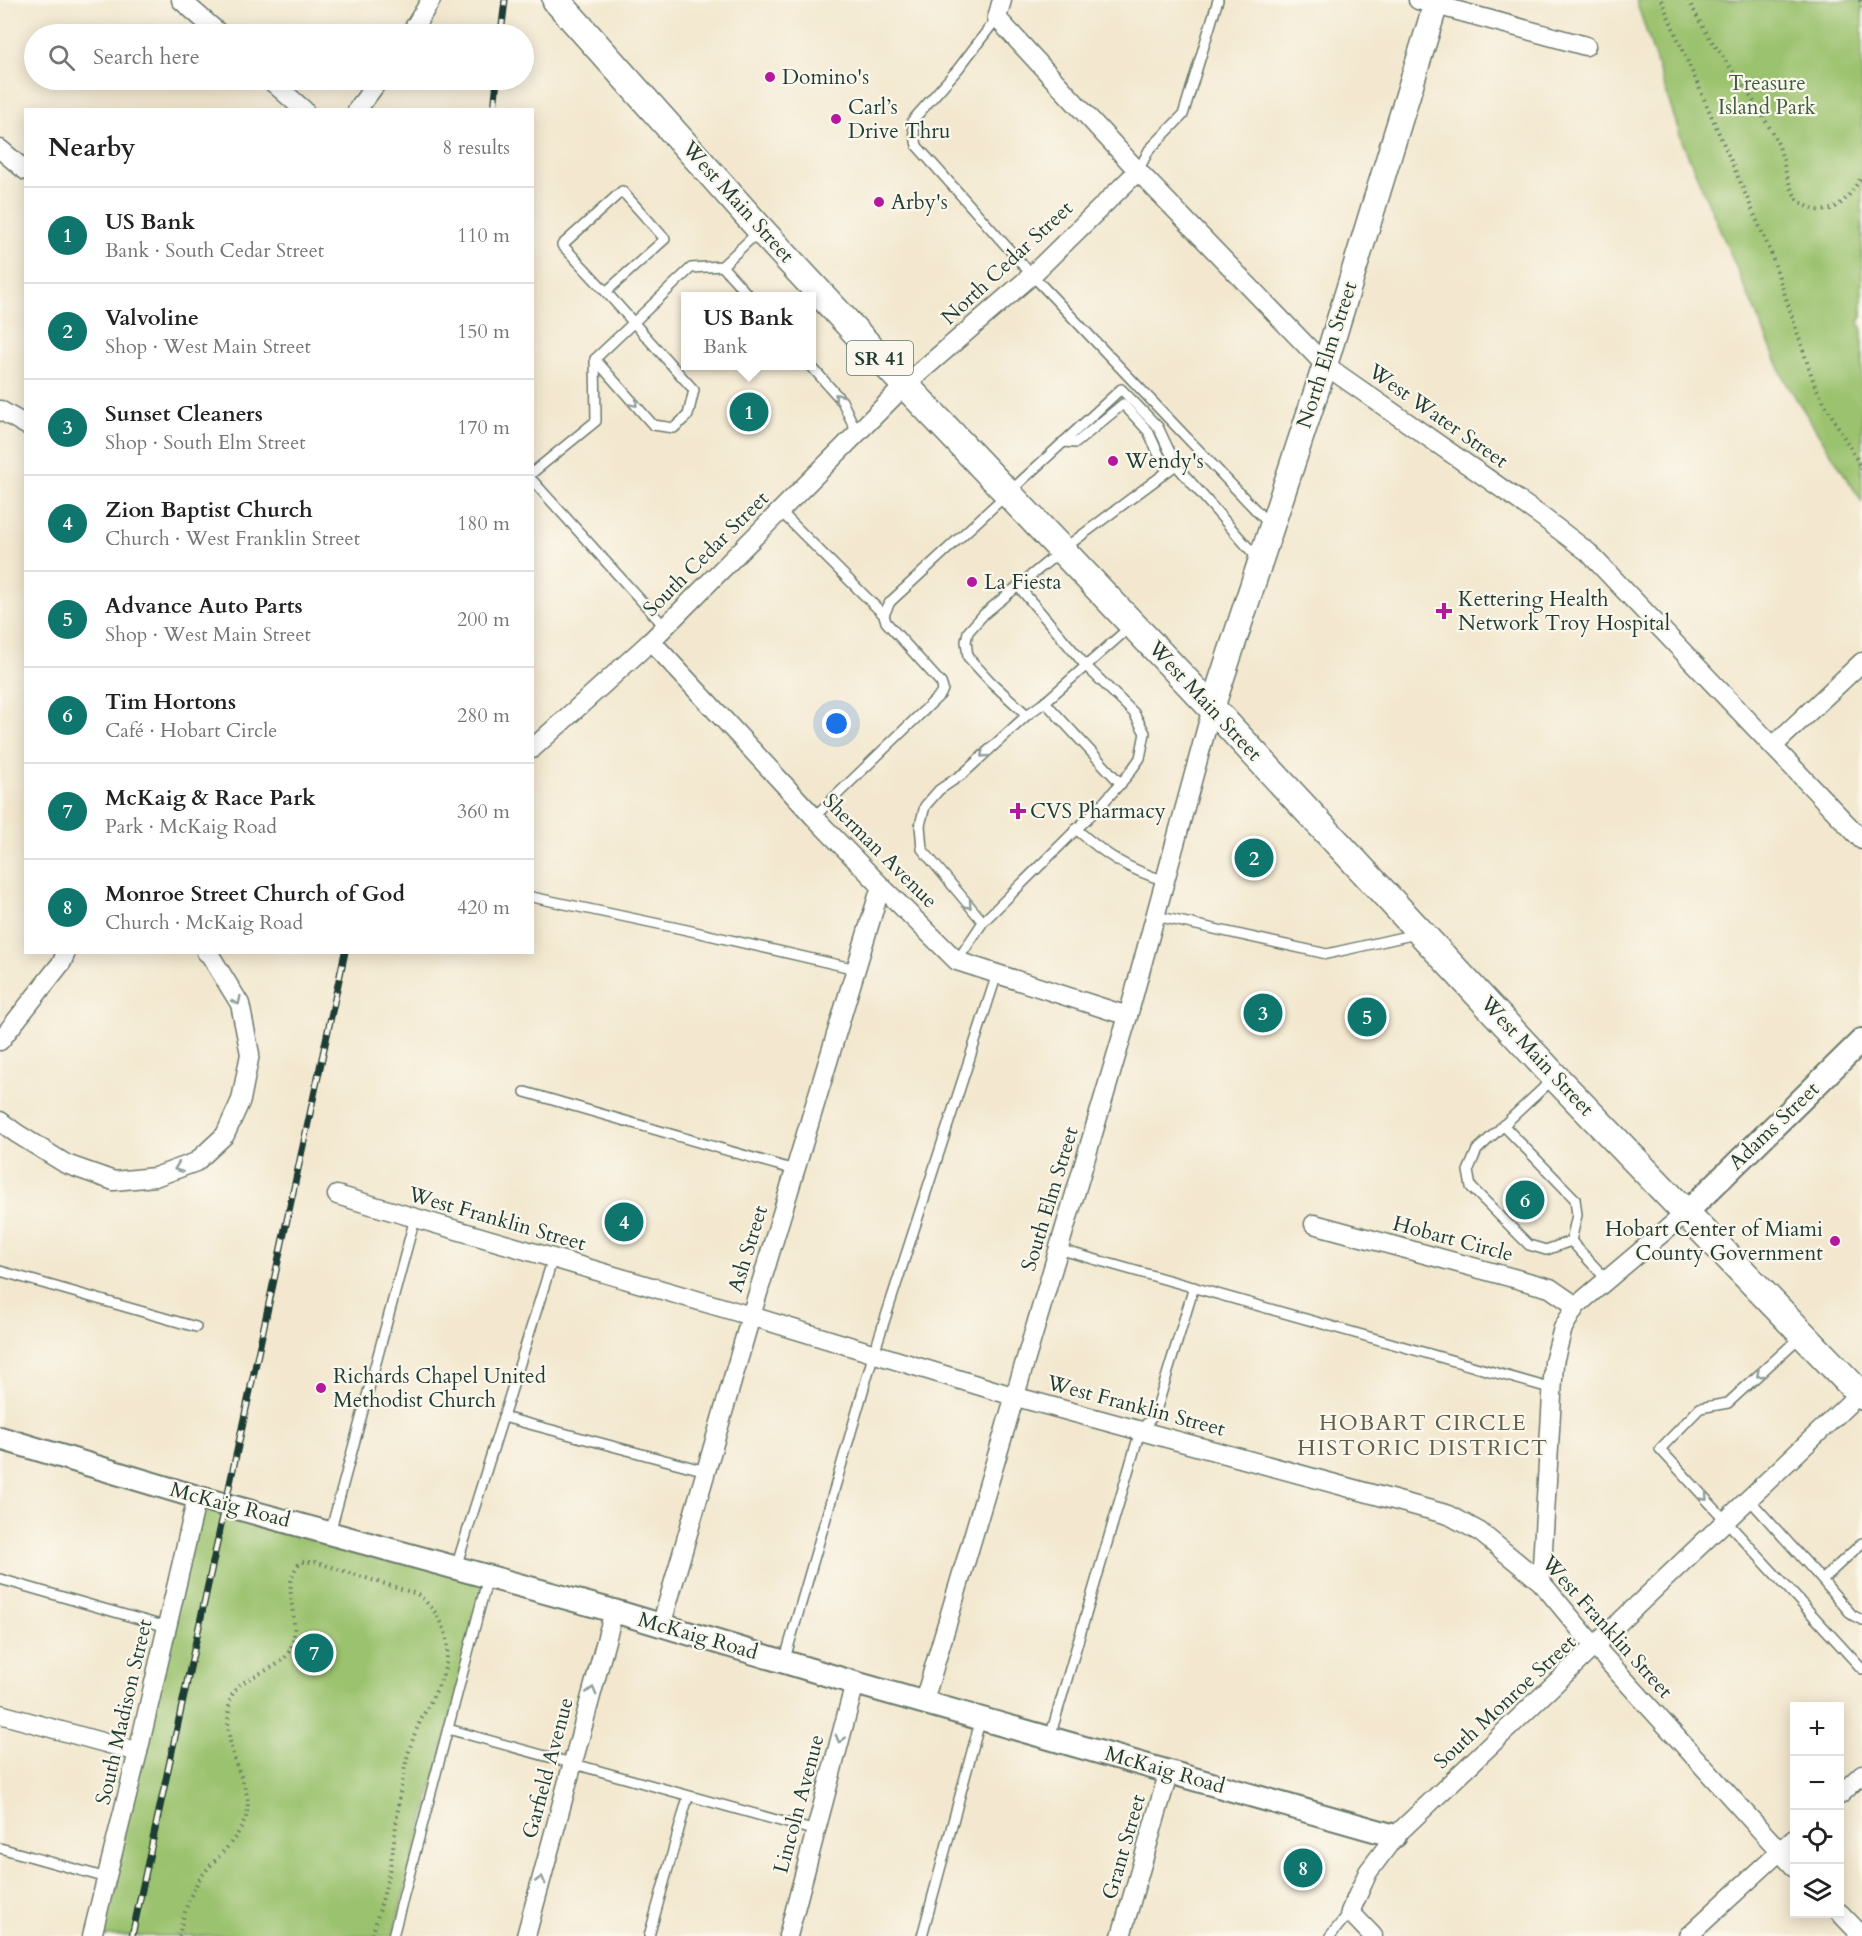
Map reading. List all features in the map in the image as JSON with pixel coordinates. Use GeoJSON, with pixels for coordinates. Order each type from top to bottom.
{"type":"FeatureCollection","features":[{"type":"Feature","properties":{"kind":"main road","name":"North Elm Street"},"geometry":{"type":"LineString","coordinates":[[1212,708],[1325,365],[1430,2]]}},
{"type":"Feature","properties":{"kind":"main road","name":"West Main Street"},"geometry":{"type":"LineString","coordinates":[[563,4],[761,230],[905,386],[1212,708],[1555,1077],[1861,1394]]}},
{"type":"Feature","properties":{"kind":"street"},"geometry":{"type":"LineString","coordinates":[[181,0],[209,24]]}},
{"type":"Feature","properties":{"kind":"street"},"geometry":{"type":"LineString","coordinates":[[416,24],[430,0]]}},
{"type":"Feature","properties":{"kind":"street"},"geometry":{"type":"LineString","coordinates":[[996,18],[1002,0]]}},
{"type":"Feature","properties":{"kind":"street"},"geometry":{"type":"LineString","coordinates":[[1430,2],[1586,46]]}},
{"type":"Feature","properties":{"kind":"street","name":"West Water Street"},"geometry":{"type":"LineString","coordinates":[[996,18],[1138,171],[1325,365],[1541,516],[1588,552],[1862,840]]}},
{"type":"Feature","properties":{"kind":"street"},"geometry":{"type":"LineString","coordinates":[[281,90],[302,108]]}},
{"type":"Feature","properties":{"kind":"street"},"geometry":{"type":"LineString","coordinates":[[358,108],[372,90]]}},
{"type":"Feature","properties":{"kind":"street"},"geometry":{"type":"LineString","coordinates":[[0,149],[24,169]]}},
{"type":"Feature","properties":{"kind":"street","name":"North Cedar Street"},"geometry":{"type":"LineString","coordinates":[[905,386],[1032,275],[1138,171]]}},
{"type":"Feature","properties":{"kind":"street","name":"South Cedar Street"},"geometry":{"type":"LineString","coordinates":[[534,747],[651,640],[905,386]]}},
{"type":"Feature","properties":{"kind":"street"},"geometry":{"type":"LineString","coordinates":[[0,410],[24,424]]}},
{"type":"Feature","properties":{"kind":"street","name":"Sherman Avenue"},"geometry":{"type":"LineString","coordinates":[[651,640],[814,817],[957,961],[1128,1016]]}},
{"type":"Feature","properties":{"kind":"street"},"geometry":{"type":"LineString","coordinates":[[1773,746],[1862,662]]}},
{"type":"Feature","properties":{"kind":"street","name":"South Elm Street"},"geometry":{"type":"LineString","coordinates":[[924,1701],[1128,1016],[1212,708]]}},
{"type":"Feature","properties":{"kind":"street","name":"Ash Street"},"geometry":{"type":"LineString","coordinates":[[661,1626],[751,1316],[881,886]]}},
{"type":"Feature","properties":{"kind":"street"},"geometry":{"type":"LineString","coordinates":[[0,1041],[62,962],[65,954]]}},
{"type":"Feature","properties":{"kind":"street"},"geometry":{"type":"LineString","coordinates":[[0,1121],[66,1164],[114,1181],[155,1177],[196,1162],[225,1135],[241,1100],[250,1054],[240,1004],[209,954]]}},
{"type":"Feature","properties":{"kind":"street","name":"Adams Street"},"geometry":{"type":"LineString","coordinates":[[1687,1212],[1862,1040]]}},
{"type":"Feature","properties":{"kind":"street","name":"West Franklin Street"},"geometry":{"type":"LineString","coordinates":[[337,1196],[751,1316],[1014,1396],[1449,1515],[1480,1533],[1541,1582],[1595,1647],[1791,1864]]}},
{"type":"Feature","properties":{"kind":"street"},"geometry":{"type":"LineString","coordinates":[[1541,1582],[1554,1362],[1563,1328],[1576,1306],[1687,1212]]}},
{"type":"Feature","properties":{"kind":"street","name":"Hobart Circle"},"geometry":{"type":"LineString","coordinates":[[1314,1224],[1550,1288],[1576,1306]]}},
{"type":"Feature","properties":{"kind":"street","name":"South Monroe Street"},"geometry":{"type":"LineString","coordinates":[[1350,1912],[1368,1872],[1395,1836],[1861,1394]]}},
{"type":"Feature","properties":{"kind":"street","name":"McKaig Road"},"geometry":{"type":"LineString","coordinates":[[0,1438],[197,1497],[614,1611],[855,1683],[1395,1836]]}},
{"type":"Feature","properties":{"kind":"street","name":"South Madison Street"},"geometry":{"type":"LineString","coordinates":[[92,1936],[138,1752],[197,1497]]}},
{"type":"Feature","properties":{"kind":"street","name":"Garfield Avenue"},"geometry":{"type":"LineString","coordinates":[[526,1936],[614,1611]]}},
{"type":"Feature","properties":{"kind":"street","name":"Lincoln Avenue"},"geometry":{"type":"LineString","coordinates":[[788,1936],[855,1683]]}},
{"type":"Feature","properties":{"kind":"street"},"geometry":{"type":"LineString","coordinates":[[0,1714],[138,1752]]}},
{"type":"Feature","properties":{"kind":"street","name":"Grant Street"},"geometry":{"type":"LineString","coordinates":[[1121,1936],[1169,1771]]}},
{"type":"Feature","properties":{"kind":"street"},"geometry":{"type":"LineString","coordinates":[[1844,1790],[1862,1774]]}},
{"type":"Feature","properties":{"kind":"street"},"geometry":{"type":"LineString","coordinates":[[1688,1936],[1790,1842]]}},
{"type":"Feature","properties":{"kind":"street"},"geometry":{"type":"LineString","coordinates":[[1350,1912],[1373,1936]]}},
{"type":"Feature","properties":{"kind":"street"},"geometry":{"type":"LineString","coordinates":[[1844,1918],[1862,1936]]}},
{"type":"Feature","properties":{"kind":"lane"},"geometry":{"type":"LineString","coordinates":[[1138,171],[1149,150],[1183,115],[1218,0]]}},
{"type":"Feature","properties":{"kind":"lane"},"geometry":{"type":"LineString","coordinates":[[996,18],[958,69],[912,121],[917,146],[1032,275],[1272,526]]}},
{"type":"Feature","properties":{"kind":"lane"},"geometry":{"type":"LineString","coordinates":[[596,359],[653,424],[674,428],[688,415],[694,390],[633,324],[607,291],[562,245],[622,191],[665,238],[607,291]]}},
{"type":"Feature","properties":{"kind":"lane"},"geometry":{"type":"LineString","coordinates":[[534,471],[596,421],[596,359],[691,268],[722,267],[761,230]]}},
{"type":"Feature","properties":{"kind":"lane"},"geometry":{"type":"LineString","coordinates":[[722,267],[744,292]]}},
{"type":"Feature","properties":{"kind":"lane"},"geometry":{"type":"LineString","coordinates":[[815,370],[842,401],[857,433]]}},
{"type":"Feature","properties":{"kind":"lane"},"geometry":{"type":"LineString","coordinates":[[884,615],[890,602],[1121,389],[1158,427],[1176,465],[1261,561]]}},
{"type":"Feature","properties":{"kind":"lane"},"geometry":{"type":"LineString","coordinates":[[1063,442],[1076,443],[1123,404],[1148,431],[1166,470]]}},
{"type":"Feature","properties":{"kind":"lane"},"geometry":{"type":"LineString","coordinates":[[1027,715],[968,657],[966,642],[969,632],[984,614],[1062,550],[1166,470],[1176,465]]}},
{"type":"Feature","properties":{"kind":"lane"},"geometry":{"type":"LineString","coordinates":[[534,482],[664,627]]}},
{"type":"Feature","properties":{"kind":"lane"},"geometry":{"type":"LineString","coordinates":[[780,511],[884,615],[893,631],[940,682],[943,689],[941,694],[814,817]]}},
{"type":"Feature","properties":{"kind":"lane"},"geometry":{"type":"LineString","coordinates":[[957,961],[983,922],[1120,784],[1140,758],[1145,734],[1134,713],[1086,666],[1018,586]]}},
{"type":"Feature","properties":{"kind":"lane"},"geometry":{"type":"LineString","coordinates":[[983,922],[922,849],[920,825],[926,806],[939,790],[964,773],[1027,715],[1133,625]]}},
{"type":"Feature","properties":{"kind":"lane"},"geometry":{"type":"LineString","coordinates":[[1045,702],[1120,784]]}},
{"type":"Feature","properties":{"kind":"lane"},"geometry":{"type":"LineString","coordinates":[[1076,829],[1104,854],[1142,874],[1166,881]]}},
{"type":"Feature","properties":{"kind":"lane"},"geometry":{"type":"LineString","coordinates":[[534,897],[856,969]]}},
{"type":"Feature","properties":{"kind":"lane"},"geometry":{"type":"LineString","coordinates":[[1156,916],[1327,954],[1422,933]]}},
{"type":"Feature","properties":{"kind":"lane"},"geometry":{"type":"LineString","coordinates":[[784,1662],[874,1353],[997,974]]}},
{"type":"Feature","properties":{"kind":"lane"},"geometry":{"type":"LineString","coordinates":[[1555,1077],[1476,1150],[1468,1172],[1471,1187],[1529,1245],[1546,1250],[1571,1241]]}},
{"type":"Feature","properties":{"kind":"lane"},"geometry":{"type":"LineString","coordinates":[[525,1092],[795,1170]]}},
{"type":"Feature","properties":{"kind":"lane"},"geometry":{"type":"LineString","coordinates":[[1503,1125],[1575,1199],[1577,1215],[1571,1241]]}},
{"type":"Feature","properties":{"kind":"lane"},"geometry":{"type":"LineString","coordinates":[[330,1533],[415,1218]]}},
{"type":"Feature","properties":{"kind":"lane"},"geometry":{"type":"LineString","coordinates":[[1571,1241],[1607,1280]]}},
{"type":"Feature","properties":{"kind":"lane"},"geometry":{"type":"LineString","coordinates":[[1058,1249],[1552,1389]]}},
{"type":"Feature","properties":{"kind":"lane"},"geometry":{"type":"LineString","coordinates":[[456,1568],[553,1258]]}},
{"type":"Feature","properties":{"kind":"lane"},"geometry":{"type":"LineString","coordinates":[[0,1271],[196,1327]]}},
{"type":"Feature","properties":{"kind":"lane"},"geometry":{"type":"LineString","coordinates":[[1050,1737],[1140,1431],[1155,1414],[1194,1287]]}},
{"type":"Feature","properties":{"kind":"lane"},"geometry":{"type":"LineString","coordinates":[[1803,1334],[1728,1403],[1700,1408],[1660,1449],[1862,1669]]}},
{"type":"Feature","properties":{"kind":"lane"},"geometry":{"type":"LineString","coordinates":[[503,1417],[706,1471]]}},
{"type":"Feature","properties":{"kind":"lane"},"geometry":{"type":"LineString","coordinates":[[1749,1499],[1852,1615],[1862,1620]]}},
{"type":"Feature","properties":{"kind":"lane"},"geometry":{"type":"LineString","coordinates":[[1822,1580],[1862,1543]]}},
{"type":"Feature","properties":{"kind":"lane"},"geometry":{"type":"LineString","coordinates":[[393,1936],[488,1577]]}},
{"type":"Feature","properties":{"kind":"lane"},"geometry":{"type":"LineString","coordinates":[[0,1579],[167,1627]]}},
{"type":"Feature","properties":{"kind":"lane"},"geometry":{"type":"LineString","coordinates":[[922,1936],[981,1717]]}},
{"type":"Feature","properties":{"kind":"lane"},"geometry":{"type":"LineString","coordinates":[[448,1729],[816,1831]]}},
{"type":"Feature","properties":{"kind":"lane"},"geometry":{"type":"LineString","coordinates":[[649,1936],[688,1797]]}},
{"type":"Feature","properties":{"kind":"lane"},"geometry":{"type":"LineString","coordinates":[[0,1848],[107,1878]]}},
{"type":"Feature","properties":{"kind":"lane"},"geometry":{"type":"LineString","coordinates":[[1330,1936],[1350,1912]]}},
{"type":"Feature","properties":{"kind":"path"},"geometry":{"type":"LineString","coordinates":[[1661,0],[1771,253],[1815,386],[1862,469]]}},
{"type":"Feature","properties":{"kind":"path"},"geometry":{"type":"LineString","coordinates":[[1688,0],[1714,45],[1745,88],[1778,145],[1790,186],[1800,202],[1816,210],[1833,210],[1850,196],[1862,176]]}},
{"type":"Feature","properties":{"kind":"path"},"geometry":{"type":"LineString","coordinates":[[1860,0],[1862,9]]}},
{"type":"Feature","properties":{"kind":"path"},"geometry":{"type":"LineString","coordinates":[[179,1936],[189,1902],[202,1875],[244,1823],[248,1807],[247,1793],[229,1736],[229,1703],[234,1690],[242,1682],[274,1665],[290,1650],[294,1617],[290,1581],[294,1569],[302,1562],[315,1562],[417,1594],[430,1604],[440,1619],[447,1641],[447,1663],[414,1735],[407,1757],[391,1859],[372,1936]]}},
{"type":"Feature","properties":{"kind":"green space","name":"Treasure Island Park"},"geometry":{"type":"Polygon","coordinates":[[[1636,0],[1862,0],[1862,317],[1859,321],[1862,331],[1862,502],[1785,381],[1682,141],[1636,0]]]}},
{"type":"Feature","properties":{"kind":"green space"},"geometry":{"type":"Polygon","coordinates":[[[197,1497],[488,1577],[393,1936],[92,1936],[197,1497]]]}},
{"type":"Feature","properties":{"kind":"railway"},"geometry":{"type":"LineString","coordinates":[[502,24],[505,0]]}},
{"type":"Feature","properties":{"kind":"railway"},"geometry":{"type":"LineString","coordinates":[[494,108],[496,90]]}},
{"type":"Feature","properties":{"kind":"railway"},"geometry":{"type":"LineString","coordinates":[[132,1936],[345,954]]}},
{"type":"Feature","properties":{"kind":"place","name":"Domino's"},"geometry":{"type":"Point","coordinates":[770,77]}},
{"type":"Feature","properties":{"kind":"place","name":"Carl’s Drive Thru"},"geometry":{"type":"Point","coordinates":[836,119]}},
{"type":"Feature","properties":{"kind":"place","name":"Arby's"},"geometry":{"type":"Point","coordinates":[879,202]}},
{"type":"Feature","properties":{"kind":"place","name":"US Bank"},"geometry":{"type":"Point","coordinates":[749,412]}},
{"type":"Feature","properties":{"kind":"place","name":"Wendy's"},"geometry":{"type":"Point","coordinates":[1113,461]}},
{"type":"Feature","properties":{"kind":"place","name":"La Fiesta"},"geometry":{"type":"Point","coordinates":[972,582]}},
{"type":"Feature","properties":{"kind":"place","name":"Kettering Health Network Troy Hospital"},"geometry":{"type":"Point","coordinates":[1444,611]}},
{"type":"Feature","properties":{"kind":"place","name":"CVS Pharmacy"},"geometry":{"type":"Point","coordinates":[1018,811]}},
{"type":"Feature","properties":{"kind":"place","name":"Valvoline"},"geometry":{"type":"Point","coordinates":[1254,858]}},
{"type":"Feature","properties":{"kind":"place","name":"Sunset Cleaners"},"geometry":{"type":"Point","coordinates":[1263,1013]}},
{"type":"Feature","properties":{"kind":"place","name":"Advance Auto Parts"},"geometry":{"type":"Point","coordinates":[1367,1017]}},
{"type":"Feature","properties":{"kind":"place","name":"Tim Hortons"},"geometry":{"type":"Point","coordinates":[1525,1200]}},
{"type":"Feature","properties":{"kind":"place","name":"Zion Baptist Church"},"geometry":{"type":"Point","coordinates":[624,1222]}},
{"type":"Feature","properties":{"kind":"place","name":"Hobart Center of Miami County Government"},"geometry":{"type":"Point","coordinates":[1835,1241]}},
{"type":"Feature","properties":{"kind":"place","name":"Richards Chapel United Methodist Church"},"geometry":{"type":"Point","coordinates":[321,1388]}},
{"type":"Feature","properties":{"kind":"place","name":"McKaig & Race Park"},"geometry":{"type":"Point","coordinates":[314,1653]}},
{"type":"Feature","properties":{"kind":"place","name":"Monroe Street Church of God"},"geometry":{"type":"Point","coordinates":[1303,1868]}},
{"type":"Feature","properties":{"kind":"district","name":"HOBART CIRCLE HISTORIC DISTRICT"},"geometry":{"type":"Point","coordinates":[1423,1436]}}]}
